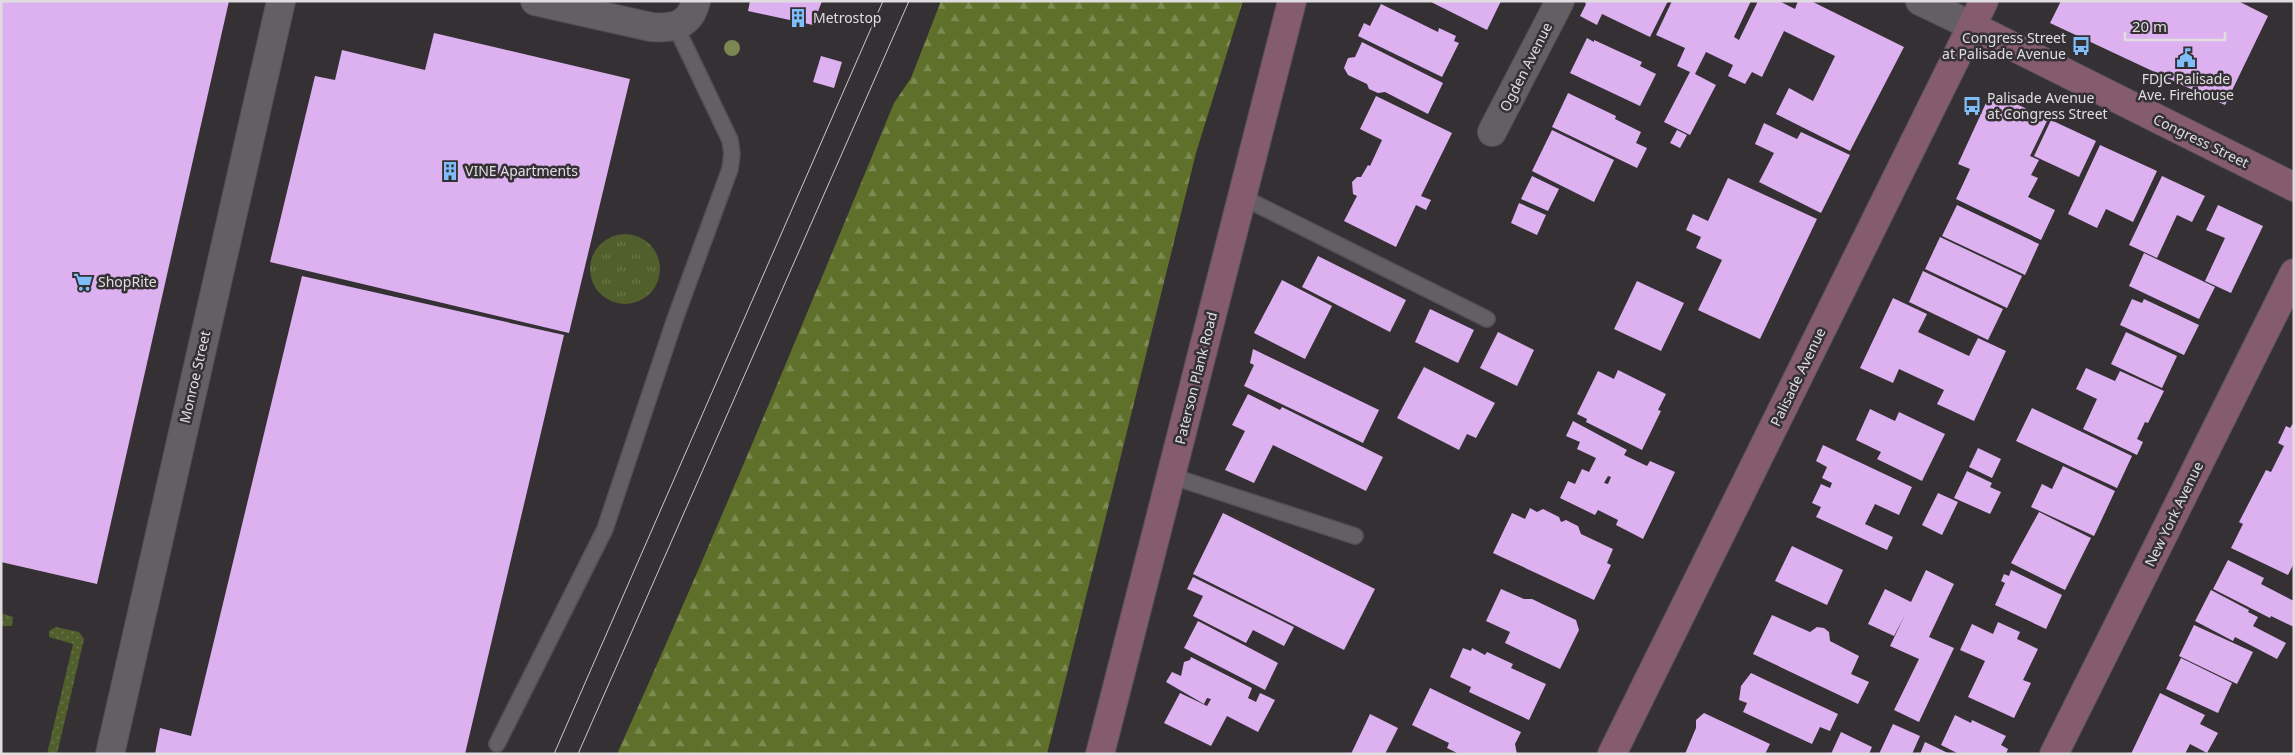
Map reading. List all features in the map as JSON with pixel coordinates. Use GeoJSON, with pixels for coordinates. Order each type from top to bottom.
{"type":"FeatureCollection","features":[{"type":"Feature","properties":{"kind":"main road","name":"Paterson Plank Road"},"geometry":{"type":"LineString","coordinates":[[1100,754],[1292,1]]}},
{"type":"Feature","properties":{"kind":"main road","name":"Palisade Avenue"},"geometry":{"type":"LineString","coordinates":[[1612,754],[1984,1]]}},
{"type":"Feature","properties":{"kind":"main road","name":"Congress Street"},"geometry":{"type":"LineString","coordinates":[[1972,26],[2294,187]]}},
{"type":"Feature","properties":{"kind":"main road","name":"New York Avenue"},"geometry":{"type":"LineString","coordinates":[[2054,754],[2294,274]]}},
{"type":"Feature","properties":{"kind":"street","name":"Monroe Street"},"geometry":{"type":"LineString","coordinates":[[110,754],[281,1]]}},
{"type":"Feature","properties":{"kind":"street"},"geometry":{"type":"LineString","coordinates":[[535,1],[651,27],[676,27],[684,24],[690,17],[696,1]]}},
{"type":"Feature","properties":{"kind":"street","name":"Ogden Avenue"},"geometry":{"type":"LineString","coordinates":[[1492,132],[1560,1]]}},
{"type":"Feature","properties":{"kind":"street","name":"Congress Street"},"geometry":{"type":"LineString","coordinates":[[1920,1],[1972,26]]}},
{"type":"Feature","properties":{"kind":"lane"},"geometry":{"type":"LineString","coordinates":[[497,744],[605,529],[675,319],[730,169],[732,154],[730,140],[676,27]]}},
{"type":"Feature","properties":{"kind":"lane"},"geometry":{"type":"LineString","coordinates":[[1242,197],[1487,319]]}},
{"type":"Feature","properties":{"kind":"lane"},"geometry":{"type":"LineString","coordinates":[[1171,476],[1355,536]]}},
{"type":"Feature","properties":{"kind":"green space"},"geometry":{"type":"Polygon","coordinates":[[[941,1],[1243,1],[1196,153],[1047,754],[617,754],[724,511],[894,103],[911,78],[941,1]]]}},
{"type":"Feature","properties":{"kind":"green space"},"geometry":{"type":"Polygon","coordinates":[[[625,234],[638,237],[650,244],[657,256],[660,269],[657,282],[650,294],[638,301],[625,304],[612,301],[600,294],[593,282],[590,269],[593,256],[600,244],[612,237],[625,234]]]}},
{"type":"Feature","properties":{"kind":"green space"},"geometry":{"type":"Polygon","coordinates":[[[1,613],[13,617],[12,626],[1,626],[1,613]]]}},
{"type":"Feature","properties":{"kind":"green space"},"geometry":{"type":"Polygon","coordinates":[[[56,627],[79,632],[84,639],[57,754],[47,754],[73,644],[49,637],[49,631],[56,627]]]}},
{"type":"Feature","properties":{"kind":"building","name":"ShopRite"},"geometry":{"type":"Polygon","coordinates":[[[1,1],[229,1],[97,584],[1,562],[1,1]]]}},
{"type":"Feature","properties":{"kind":"building","name":"Metrostop"},"geometry":{"type":"Polygon","coordinates":[[[750,1],[822,1],[813,25],[748,11],[750,1]]]}},
{"type":"Feature","properties":{"kind":"building"},"geometry":{"type":"Polygon","coordinates":[[[1429,1],[1501,1],[1487,30],[1429,1]]]}},
{"type":"Feature","properties":{"kind":"building"},"geometry":{"type":"Polygon","coordinates":[[[1584,1],[1668,1],[1650,37],[1602,14],[1597,25],[1580,16],[1586,4],[1584,1]]]}},
{"type":"Feature","properties":{"kind":"building"},"geometry":{"type":"Polygon","coordinates":[[[1672,1],[1751,1],[1734,37],[1739,40],[1758,1],[1779,1],[1795,9],[1798,1],[1811,1],[1904,47],[1850,151],[1776,114],[1789,88],[1813,101],[1835,56],[1784,31],[1762,77],[1752,72],[1745,84],[1728,76],[1733,65],[1706,52],[1695,74],[1716,85],[1690,135],[1664,122],[1690,72],[1677,66],[1685,48],[1656,35],[1672,1]]]}},
{"type":"Feature","properties":{"kind":"building","name":"FDJC Palisade Ave. Firehouse"},"geometry":{"type":"Polygon","coordinates":[[[2061,1],[2238,1],[2268,16],[2225,105],[2050,23],[2061,1]]]}},
{"type":"Feature","properties":{"kind":"building"},"geometry":{"type":"Polygon","coordinates":[[[1381,4],[1438,32],[1439,28],[1456,36],[1454,41],[1459,43],[1442,77],[1358,36],[1364,23],[1370,26],[1381,4]]]}},
{"type":"Feature","properties":{"kind":"building","name":"VINE Apartments"},"geometry":{"type":"Polygon","coordinates":[[[434,33],[630,79],[569,333],[270,262],[315,76],[335,80],[342,50],[425,70],[434,33]]]}},
{"type":"Feature","properties":{"kind":"building"},"geometry":{"type":"Polygon","coordinates":[[[1587,38],[1642,62],[1640,66],[1656,74],[1640,106],[1570,73],[1587,38]]]}},
{"type":"Feature","properties":{"kind":"building"},"geometry":{"type":"Polygon","coordinates":[[[1362,42],[1443,83],[1428,114],[1385,92],[1378,93],[1369,89],[1367,84],[1348,75],[1344,68],[1348,58],[1355,57],[1362,42]]]}},
{"type":"Feature","properties":{"kind":"building"},"geometry":{"type":"Polygon","coordinates":[[[821,56],[842,62],[834,88],[813,82],[821,56]]]}},
{"type":"Feature","properties":{"kind":"building"},"geometry":{"type":"Polygon","coordinates":[[[1991,92],[2048,119],[2030,156],[2039,160],[2031,175],[2038,178],[2028,197],[2055,210],[2041,240],[1956,199],[1970,169],[1958,164],[1991,92]]]}},
{"type":"Feature","properties":{"kind":"building"},"geometry":{"type":"Polygon","coordinates":[[[1568,93],[1616,116],[1615,119],[1641,132],[1636,143],[1647,148],[1637,168],[1552,127],[1568,93]]]}},
{"type":"Feature","properties":{"kind":"building"},"geometry":{"type":"Polygon","coordinates":[[[1376,96],[1452,133],[1421,196],[1431,200],[1426,210],[1416,205],[1396,247],[1344,221],[1357,196],[1353,194],[1352,182],[1357,177],[1361,177],[1368,165],[1370,166],[1382,140],[1360,129],[1376,96]]]}},
{"type":"Feature","properties":{"kind":"building"},"geometry":{"type":"Polygon","coordinates":[[[2051,120],[2096,141],[2079,177],[2034,156],[2051,120]]]}},
{"type":"Feature","properties":{"kind":"building"},"geometry":{"type":"Polygon","coordinates":[[[1764,123],[1797,139],[1801,132],[1850,155],[1821,213],[1759,182],[1774,153],[1755,144],[1764,123]]]}},
{"type":"Feature","properties":{"kind":"building"},"geometry":{"type":"Polygon","coordinates":[[[1552,130],[1614,160],[1594,202],[1532,171],[1552,130]]]}},
{"type":"Feature","properties":{"kind":"building"},"geometry":{"type":"Polygon","coordinates":[[[1677,130],[1687,135],[1680,148],[1670,143],[1677,130]]]}},
{"type":"Feature","properties":{"kind":"building"},"geometry":{"type":"Polygon","coordinates":[[[2100,145],[2157,171],[2133,222],[2106,209],[2097,228],[2068,214],[2100,145]]]}},
{"type":"Feature","properties":{"kind":"building"},"geometry":{"type":"Polygon","coordinates":[[[1532,176],[1559,189],[1548,211],[1521,199],[1532,176]]]}},
{"type":"Feature","properties":{"kind":"building"},"geometry":{"type":"Polygon","coordinates":[[[2162,176],[2205,196],[2192,222],[2177,215],[2157,258],[2129,245],[2162,176]]]}},
{"type":"Feature","properties":{"kind":"building"},"geometry":{"type":"Polygon","coordinates":[[[1728,178],[1817,219],[1760,339],[1698,310],[1722,260],[1696,248],[1701,237],[1686,230],[1693,214],[1708,221],[1728,178]]]}},
{"type":"Feature","properties":{"kind":"building"},"geometry":{"type":"Polygon","coordinates":[[[1519,203],[1546,215],[1537,235],[1511,223],[1519,203]]]}},
{"type":"Feature","properties":{"kind":"building"},"geometry":{"type":"Polygon","coordinates":[[[1957,205],[2039,244],[2025,275],[1942,236],[1957,205]]]}},
{"type":"Feature","properties":{"kind":"building"},"geometry":{"type":"Polygon","coordinates":[[[2218,205],[2263,226],[2231,293],[2205,281],[2225,238],[2206,230],[2218,205]]]}},
{"type":"Feature","properties":{"kind":"building"},"geometry":{"type":"Polygon","coordinates":[[[1940,237],[2022,276],[2007,308],[1925,269],[1940,237]]]}},
{"type":"Feature","properties":{"kind":"building"},"geometry":{"type":"Polygon","coordinates":[[[2144,253],[2215,287],[2199,319],[2129,286],[2144,253]]]}},
{"type":"Feature","properties":{"kind":"building"},"geometry":{"type":"Polygon","coordinates":[[[1318,256],[1406,300],[1390,332],[1302,287],[1318,256]]]}},
{"type":"Feature","properties":{"kind":"building"},"geometry":{"type":"Polygon","coordinates":[[[1923,271],[2003,309],[1988,340],[1909,302],[1923,271]]]}},
{"type":"Feature","properties":{"kind":"building"},"geometry":{"type":"Polygon","coordinates":[[[302,276],[564,335],[465,754],[155,754],[160,728],[191,736],[302,276]]]}},
{"type":"Feature","properties":{"kind":"building"},"geometry":{"type":"Polygon","coordinates":[[[1282,280],[1332,306],[1305,359],[1254,333],[1282,280]]]}},
{"type":"Feature","properties":{"kind":"building"},"geometry":{"type":"Polygon","coordinates":[[[1637,281],[1684,303],[1661,351],[1614,329],[1637,281]]]}},
{"type":"Feature","properties":{"kind":"building"},"geometry":{"type":"Polygon","coordinates":[[[1893,298],[1927,314],[1918,332],[1969,356],[1978,338],[2006,351],[1974,421],[1937,404],[1944,390],[1899,369],[1893,383],[1860,368],[1893,298]]]}},
{"type":"Feature","properties":{"kind":"building"},"geometry":{"type":"Polygon","coordinates":[[[2132,299],[2142,303],[2144,299],[2199,325],[2184,355],[2120,325],[2132,299]]]}},
{"type":"Feature","properties":{"kind":"building"},"geometry":{"type":"Polygon","coordinates":[[[1430,309],[1474,330],[1458,363],[1415,342],[1430,309]]]}},
{"type":"Feature","properties":{"kind":"building"},"geometry":{"type":"Polygon","coordinates":[[[1498,332],[1534,350],[1517,386],[1480,368],[1498,332]]]}},
{"type":"Feature","properties":{"kind":"building"},"geometry":{"type":"Polygon","coordinates":[[[2126,332],[2177,356],[2162,388],[2111,364],[2126,332]]]}},
{"type":"Feature","properties":{"kind":"building"},"geometry":{"type":"Polygon","coordinates":[[[1253,349],[1379,410],[1363,443],[1244,386],[1254,365],[1250,363],[1253,349]]]}},
{"type":"Feature","properties":{"kind":"building"},"geometry":{"type":"Polygon","coordinates":[[[1424,367],[1495,403],[1476,438],[1467,434],[1459,450],[1397,418],[1424,367]]]}},
{"type":"Feature","properties":{"kind":"building"},"geometry":{"type":"Polygon","coordinates":[[[2086,368],[2115,381],[2120,371],[2164,391],[2148,423],[2145,422],[2137,439],[2143,442],[2137,455],[2083,429],[2097,399],[2076,389],[2086,368]]]}},
{"type":"Feature","properties":{"kind":"building"},"geometry":{"type":"Polygon","coordinates":[[[1618,370],[1666,394],[1658,410],[1661,411],[1642,450],[1586,422],[1587,419],[1577,414],[1598,371],[1614,379],[1618,370]]]}},
{"type":"Feature","properties":{"kind":"building"},"geometry":{"type":"Polygon","coordinates":[[[1248,394],[1280,410],[1282,407],[1383,457],[1366,491],[1273,445],[1254,483],[1225,470],[1245,431],[1232,425],[1248,394]]]}},
{"type":"Feature","properties":{"kind":"building"},"geometry":{"type":"Polygon","coordinates":[[[2032,408],[2132,456],[2117,488],[2016,441],[2032,408]]]}},
{"type":"Feature","properties":{"kind":"building"},"geometry":{"type":"Polygon","coordinates":[[[1870,409],[1895,421],[1899,412],[1945,434],[1922,481],[1877,459],[1881,452],[1856,440],[1870,409]]]}},
{"type":"Feature","properties":{"kind":"building"},"geometry":{"type":"Polygon","coordinates":[[[1573,421],[1627,450],[1624,455],[1647,466],[1650,461],[1675,472],[1643,539],[1616,525],[1618,520],[1598,510],[1595,515],[1560,498],[1568,481],[1575,484],[1582,469],[1589,472],[1596,458],[1577,449],[1580,442],[1566,436],[1573,421]],[[1608,476],[1604,483],[1608,484],[1611,477],[1608,476]]]}},
{"type":"Feature","properties":{"kind":"building"},"geometry":{"type":"Polygon","coordinates":[[[2294,422],[2294,563],[2288,575],[2231,548],[2243,524],[2239,522],[2253,495],[2266,470],[2271,472],[2284,446],[2278,443],[2286,426],[2290,428],[2294,422]]]}},
{"type":"Feature","properties":{"kind":"building"},"geometry":{"type":"Polygon","coordinates":[[[1823,445],[1912,487],[1899,515],[1875,504],[1865,524],[1893,537],[1887,550],[1816,517],[1821,507],[1812,503],[1821,484],[1830,488],[1832,483],[1822,478],[1827,467],[1816,461],[1823,445]]]}},
{"type":"Feature","properties":{"kind":"building"},"geometry":{"type":"Polygon","coordinates":[[[1978,448],[2001,459],[1992,478],[1969,467],[1978,448]]]}},
{"type":"Feature","properties":{"kind":"building"},"geometry":{"type":"Polygon","coordinates":[[[2063,466],[2115,491],[2094,536],[2031,507],[2042,484],[2052,489],[2063,466]]]}},
{"type":"Feature","properties":{"kind":"building"},"geometry":{"type":"Polygon","coordinates":[[[1967,471],[1992,483],[1990,487],[2001,492],[1990,514],[1954,498],[1967,471]]]}},
{"type":"Feature","properties":{"kind":"building"},"geometry":{"type":"Polygon","coordinates":[[[1938,493],[1958,502],[1942,535],[1922,525],[1938,493]]]}},
{"type":"Feature","properties":{"kind":"building"},"geometry":{"type":"Polygon","coordinates":[[[1530,508],[1537,512],[1543,509],[1559,517],[1561,522],[1566,520],[1578,526],[1581,534],[1613,549],[1607,563],[1611,565],[1594,600],[1493,553],[1512,513],[1525,519],[1530,508]]]}},
{"type":"Feature","properties":{"kind":"building"},"geometry":{"type":"Polygon","coordinates":[[[2039,512],[2091,538],[2065,590],[2011,563],[2039,512]]]}},
{"type":"Feature","properties":{"kind":"building"},"geometry":{"type":"Polygon","coordinates":[[[1223,513],[1375,589],[1344,650],[1193,574],[1223,513]]]}},
{"type":"Feature","properties":{"kind":"building"},"geometry":{"type":"Polygon","coordinates":[[[1792,546],[1843,570],[1827,605],[1775,581],[1792,546]]]}},
{"type":"Feature","properties":{"kind":"building"},"geometry":{"type":"Polygon","coordinates":[[[2228,560],[2264,578],[2261,584],[2294,601],[2294,627],[2271,616],[2270,618],[2213,589],[2228,560]]]}},
{"type":"Feature","properties":{"kind":"building"},"geometry":{"type":"Polygon","coordinates":[[[1926,570],[1954,584],[1929,637],[1954,648],[1919,722],[1894,710],[1919,659],[1890,646],[1905,615],[1894,636],[1868,624],[1885,589],[1911,602],[1926,570]]]}},
{"type":"Feature","properties":{"kind":"building"},"geometry":{"type":"Polygon","coordinates":[[[2011,570],[2062,595],[2046,629],[1995,605],[2005,583],[2001,581],[2004,574],[2009,576],[2011,570]]]}},
{"type":"Feature","properties":{"kind":"building"},"geometry":{"type":"Polygon","coordinates":[[[1193,577],[1294,627],[1284,646],[1253,630],[1246,643],[1193,616],[1203,596],[1187,589],[1193,577]]]}},
{"type":"Feature","properties":{"kind":"building"},"geometry":{"type":"Polygon","coordinates":[[[1501,589],[1524,599],[1532,599],[1576,620],[1579,630],[1560,669],[1505,643],[1510,632],[1486,621],[1501,589]]]}},
{"type":"Feature","properties":{"kind":"building"},"geometry":{"type":"Polygon","coordinates":[[[2211,590],[2249,610],[2248,612],[2258,617],[2253,626],[2286,643],[2277,659],[2235,637],[2233,641],[2195,621],[2211,590]]]}},
{"type":"Feature","properties":{"kind":"building"},"geometry":{"type":"Polygon","coordinates":[[[1772,615],[1810,632],[1817,627],[1824,628],[1829,632],[1830,641],[1859,656],[1851,674],[1869,682],[1858,704],[1753,654],[1772,615]]]}},
{"type":"Feature","properties":{"kind":"building"},"geometry":{"type":"Polygon","coordinates":[[[1198,621],[1278,663],[1265,690],[1184,648],[1198,621]]]}},
{"type":"Feature","properties":{"kind":"building"},"geometry":{"type":"Polygon","coordinates":[[[1998,622],[2020,632],[2017,639],[2038,649],[2023,680],[2031,683],[2014,718],[1968,697],[1985,661],[1960,650],[1972,624],[1993,634],[1998,622]]]}},
{"type":"Feature","properties":{"kind":"building"},"geometry":{"type":"Polygon","coordinates":[[[2194,625],[2253,652],[2237,684],[2179,656],[2194,625]]]}},
{"type":"Feature","properties":{"kind":"building"},"geometry":{"type":"Polygon","coordinates":[[[1463,648],[1471,651],[1472,648],[1485,655],[1487,652],[1513,664],[1511,668],[1546,684],[1529,720],[1469,692],[1471,687],[1450,677],[1463,648]]]}},
{"type":"Feature","properties":{"kind":"building"},"geometry":{"type":"Polygon","coordinates":[[[1191,657],[1252,688],[1248,698],[1256,702],[1260,693],[1275,700],[1258,732],[1227,716],[1211,746],[1164,723],[1180,693],[1207,706],[1211,699],[1207,698],[1204,704],[1166,682],[1172,672],[1181,676],[1184,662],[1190,660],[1191,657]]]}},
{"type":"Feature","properties":{"kind":"building"},"geometry":{"type":"Polygon","coordinates":[[[2181,658],[2232,683],[2218,713],[2166,689],[2181,658]]]}},
{"type":"Feature","properties":{"kind":"building"},"geometry":{"type":"Polygon","coordinates":[[[1751,673],[1838,714],[1830,731],[1820,727],[1812,744],[1743,712],[1747,703],[1739,700],[1741,686],[1751,673]]]}},
{"type":"Feature","properties":{"kind":"building"},"geometry":{"type":"Polygon","coordinates":[[[1430,688],[1521,732],[1515,744],[1517,754],[1459,754],[1447,748],[1449,743],[1412,725],[1430,688]]]}},
{"type":"Feature","properties":{"kind":"building"},"geometry":{"type":"Polygon","coordinates":[[[2160,693],[2205,715],[2200,724],[2218,733],[2207,753],[2190,744],[2185,754],[2131,754],[2160,693]]]}},
{"type":"Feature","properties":{"kind":"building"},"geometry":{"type":"Polygon","coordinates":[[[1704,713],[1770,744],[1765,754],[1685,754],[1696,728],[1696,720],[1704,713]]]}},
{"type":"Feature","properties":{"kind":"building"},"geometry":{"type":"Polygon","coordinates":[[[1370,714],[1398,728],[1385,754],[1351,754],[1370,714]]]}},
{"type":"Feature","properties":{"kind":"building"},"geometry":{"type":"Polygon","coordinates":[[[1955,715],[1971,723],[1972,720],[2006,736],[2001,745],[2008,749],[2006,754],[1959,754],[1941,745],[1955,715]]]}},
{"type":"Feature","properties":{"kind":"building"},"geometry":{"type":"Polygon","coordinates":[[[1893,724],[1920,736],[1912,754],[1879,754],[1893,724]]]}},
{"type":"Feature","properties":{"kind":"building"},"geometry":{"type":"Polygon","coordinates":[[[1841,732],[1872,747],[1869,754],[1831,754],[1841,732]]]}},
{"type":"Feature","properties":{"kind":"building"},"geometry":{"type":"Polygon","coordinates":[[[1925,742],[1950,754],[1920,754],[1925,742]]]}},
{"type":"Feature","properties":{"kind":"tram line"},"geometry":{"type":"LineString","coordinates":[[554,754],[883,1]]}},
{"type":"Feature","properties":{"kind":"tram line"},"geometry":{"type":"LineString","coordinates":[[578,754],[909,1]]}},
{"type":"Feature","properties":{"kind":"place","name":"Metrostop"},"geometry":{"type":"Point","coordinates":[798,18]}},
{"type":"Feature","properties":{"kind":"place","name":"Congress Street at Palisade Avenue"},"geometry":{"type":"Point","coordinates":[2081,46]}},
{"type":"Feature","properties":{"kind":"place","name":"FDJC Palisade Ave. Firehouse"},"geometry":{"type":"Point","coordinates":[2186,58]}},
{"type":"Feature","properties":{"kind":"place","name":"Palisade Avenue at Congress Street"},"geometry":{"type":"Point","coordinates":[1972,106]}},
{"type":"Feature","properties":{"kind":"place","name":"VINE Apartments"},"geometry":{"type":"Point","coordinates":[450,171]}},
{"type":"Feature","properties":{"kind":"place","name":"ShopRite"},"geometry":{"type":"Point","coordinates":[83,282]}}]}
